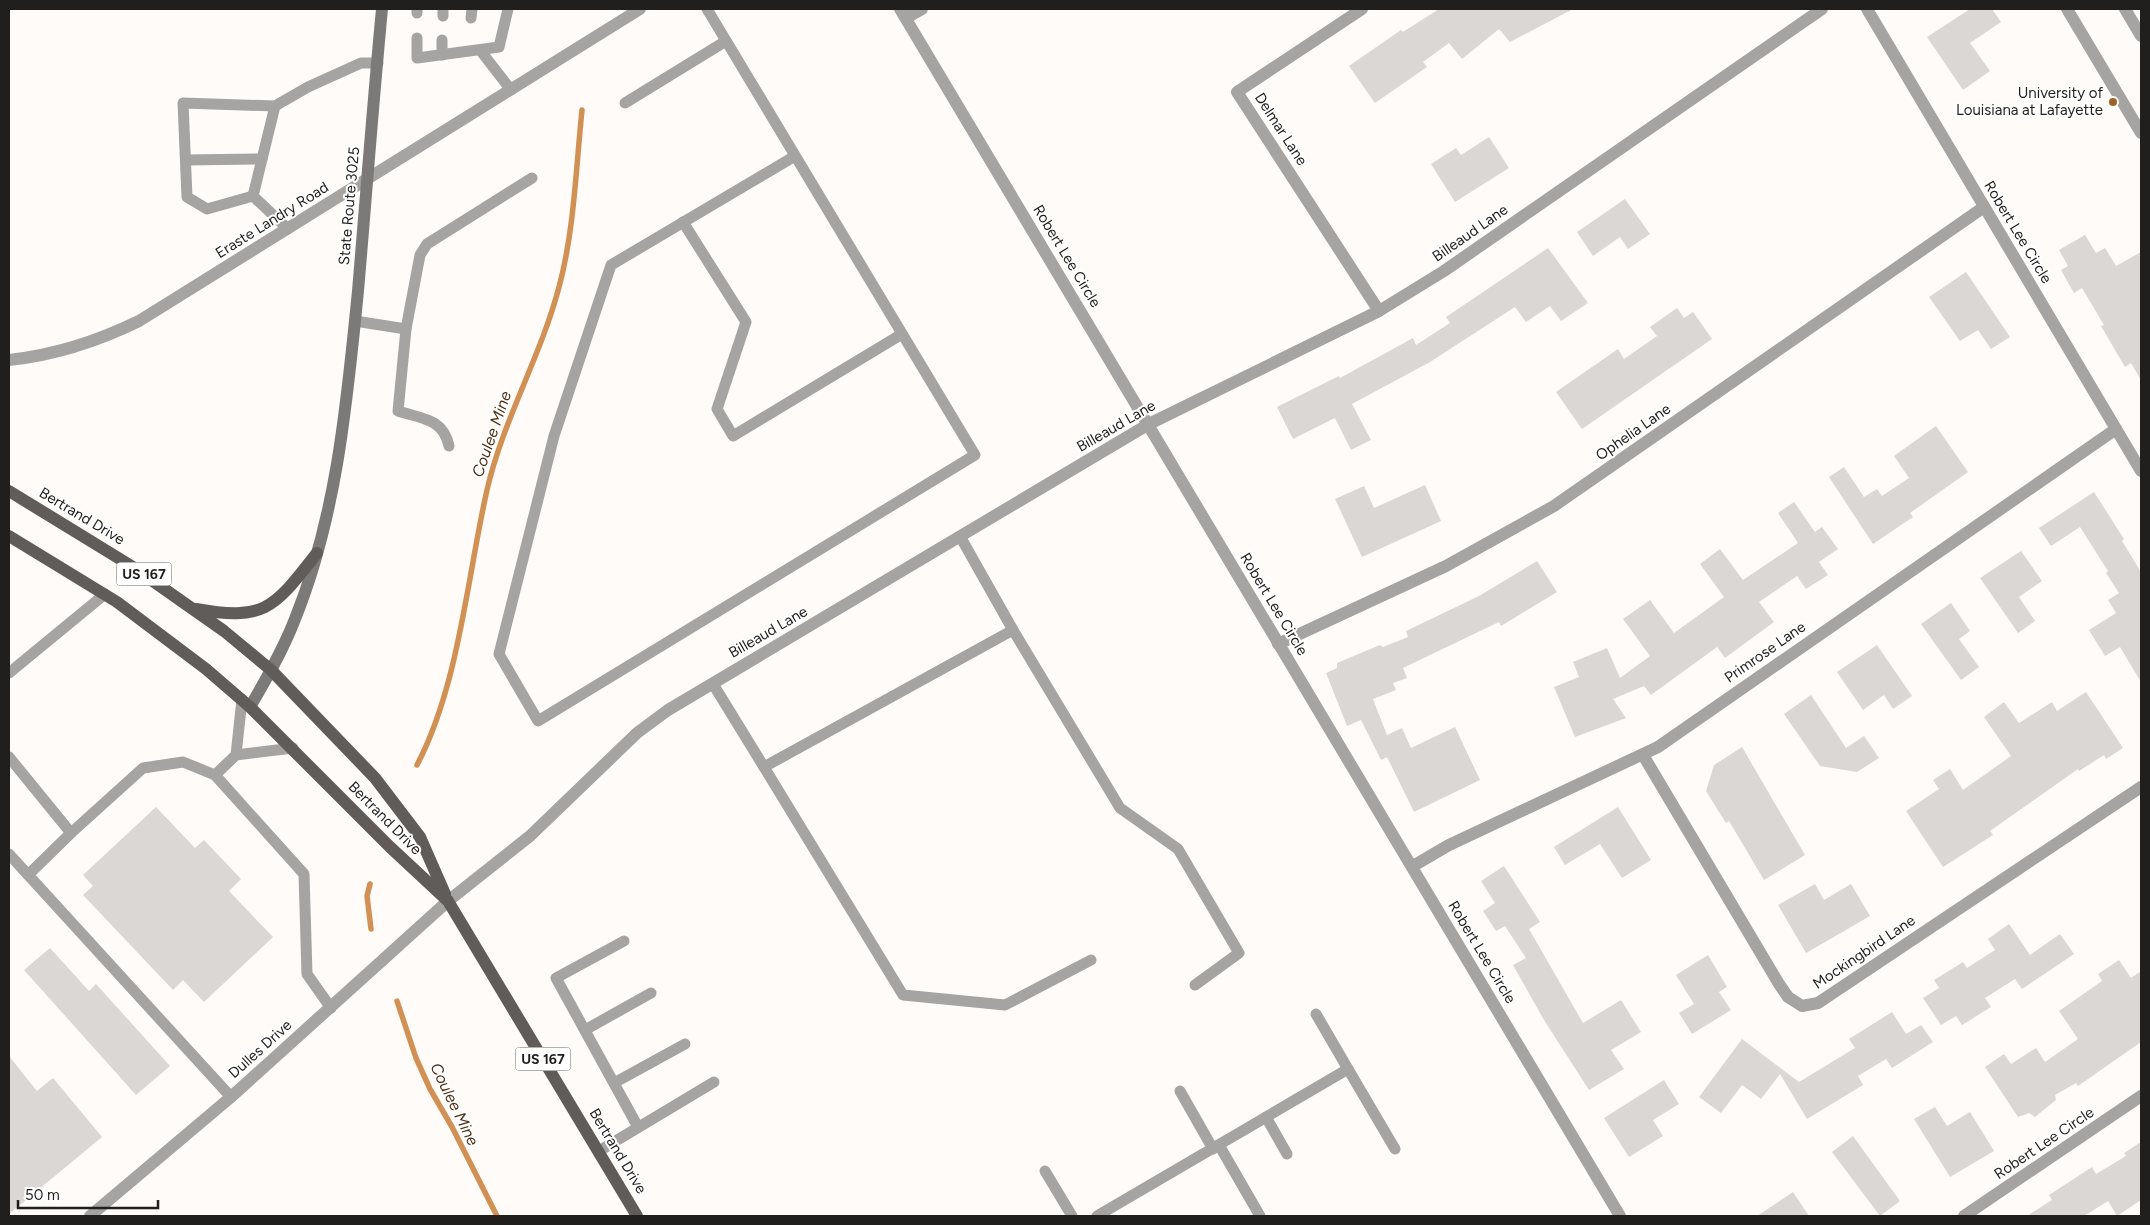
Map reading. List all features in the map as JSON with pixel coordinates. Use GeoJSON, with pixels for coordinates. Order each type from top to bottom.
{"type":"FeatureCollection","features":[{"type":"Feature","properties":{"kind":"main road","name":"State Route 3025"},"geometry":{"type":"LineString","coordinates":[[246,703],[271,670],[295,619],[316,553],[330,498],[347,405],[382,9]]}},
{"type":"Feature","properties":{"kind":"main road","name":"Bertrand Drive"},"geometry":{"type":"LineString","coordinates":[[9,491],[101,545],[193,608],[271,670],[375,778],[420,837],[448,901],[637,1216]]}},
{"type":"Feature","properties":{"kind":"main road","name":"Bertrand Drive"},"geometry":{"type":"LineString","coordinates":[[9,536],[105,594],[168,638],[246,703],[390,847],[448,901]]}},
{"type":"Feature","properties":{"kind":"main road"},"geometry":{"type":"LineString","coordinates":[[193,608],[220,613],[244,614],[268,607],[285,594],[316,553]]}},
{"type":"Feature","properties":{"kind":"street","name":"Eraste Landry Road"},"geometry":{"type":"LineString","coordinates":[[9,360],[70,350],[102,339],[138,322],[640,9]]}},
{"type":"Feature","properties":{"kind":"street"},"geometry":{"type":"LineString","coordinates":[[903,14],[922,9]]}},
{"type":"Feature","properties":{"kind":"street","name":"Delmar Lane"},"geometry":{"type":"LineString","coordinates":[[1362,9],[1237,92],[1379,311]]}},
{"type":"Feature","properties":{"kind":"street","name":"Billeaud Lane"},"geometry":{"type":"LineString","coordinates":[[448,901],[530,836],[637,733],[668,710],[961,538],[1149,424],[1379,311],[1452,266],[1822,9]]}},
{"type":"Feature","properties":{"kind":"street","name":"Robert Lee Circle"},"geometry":{"type":"LineString","coordinates":[[1867,9],[2141,471]]}},
{"type":"Feature","properties":{"kind":"street"},"geometry":{"type":"LineString","coordinates":[[2067,9],[2141,133]]}},
{"type":"Feature","properties":{"kind":"street"},"geometry":{"type":"LineString","coordinates":[[2125,9],[2141,36]]}},
{"type":"Feature","properties":{"kind":"street","name":"Robert Lee Circle"},"geometry":{"type":"LineString","coordinates":[[903,14],[1149,424],[1278,644],[1413,866],[1620,1216]]}},
{"type":"Feature","properties":{"kind":"street","name":"Ophelia Lane"},"geometry":{"type":"LineString","coordinates":[[1278,644],[1446,566],[1554,506],[1984,207]]}},
{"type":"Feature","properties":{"kind":"street","name":"Primrose Lane"},"geometry":{"type":"LineString","coordinates":[[1413,866],[1449,845],[1643,755],[2116,429]]}},
{"type":"Feature","properties":{"kind":"street","name":"Mockingbird Lane"},"geometry":{"type":"LineString","coordinates":[[1643,755],[1779,984],[1788,997],[1802,1006],[1818,1003],[2141,787]]}},
{"type":"Feature","properties":{"kind":"street","name":"Dulles Drive"},"geometry":{"type":"LineString","coordinates":[[90,1216],[231,1097],[448,901]]}},
{"type":"Feature","properties":{"kind":"street","name":"Robert Lee Circle"},"geometry":{"type":"LineString","coordinates":[[1964,1216],[2141,1096]]}},
{"type":"Feature","properties":{"kind":"lane"},"geometry":{"type":"LineString","coordinates":[[417,38],[417,58],[474,48],[499,48],[508,9]]}},
{"type":"Feature","properties":{"kind":"lane"},"geometry":{"type":"LineString","coordinates":[[707,9],[975,455],[538,721],[499,654],[554,436],[612,265],[795,156]]}},
{"type":"Feature","properties":{"kind":"lane"},"geometry":{"type":"LineString","coordinates":[[442,40],[442,55]]}},
{"type":"Feature","properties":{"kind":"lane"},"geometry":{"type":"LineString","coordinates":[[625,103],[726,41]]}},
{"type":"Feature","properties":{"kind":"lane"},"geometry":{"type":"LineString","coordinates":[[474,48],[511,90]]}},
{"type":"Feature","properties":{"kind":"lane"},"geometry":{"type":"LineString","coordinates":[[253,196],[207,209],[188,197],[183,103],[275,106],[308,87],[361,63],[378,63]]}},
{"type":"Feature","properties":{"kind":"lane"},"geometry":{"type":"LineString","coordinates":[[253,196],[275,106]]}},
{"type":"Feature","properties":{"kind":"lane"},"geometry":{"type":"LineString","coordinates":[[186,160],[262,159]]}},
{"type":"Feature","properties":{"kind":"lane"},"geometry":{"type":"LineString","coordinates":[[449,446],[446,434],[441,426],[398,411],[406,329],[420,255],[427,244],[532,178]]}},
{"type":"Feature","properties":{"kind":"lane"},"geometry":{"type":"LineString","coordinates":[[253,196],[288,229]]}},
{"type":"Feature","properties":{"kind":"lane"},"geometry":{"type":"LineString","coordinates":[[683,222],[746,322],[717,409],[733,436],[902,334]]}},
{"type":"Feature","properties":{"kind":"lane"},"geometry":{"type":"LineString","coordinates":[[355,322],[406,329]]}},
{"type":"Feature","properties":{"kind":"lane"},"geometry":{"type":"LineString","coordinates":[[961,538],[1013,630],[1120,808],[1178,849],[1239,953],[1195,985]]}},
{"type":"Feature","properties":{"kind":"lane"},"geometry":{"type":"LineString","coordinates":[[9,673],[105,594]]}},
{"type":"Feature","properties":{"kind":"lane"},"geometry":{"type":"LineString","coordinates":[[764,767],[1013,630]]}},
{"type":"Feature","properties":{"kind":"lane"},"geometry":{"type":"LineString","coordinates":[[713,684],[903,996],[1005,1005],[1091,960]]}},
{"type":"Feature","properties":{"kind":"lane"},"geometry":{"type":"LineString","coordinates":[[215,775],[236,755],[246,703]]}},
{"type":"Feature","properties":{"kind":"lane"},"geometry":{"type":"LineString","coordinates":[[236,755],[293,748]]}},
{"type":"Feature","properties":{"kind":"lane"},"geometry":{"type":"LineString","coordinates":[[9,757],[71,833]]}},
{"type":"Feature","properties":{"kind":"lane"},"geometry":{"type":"LineString","coordinates":[[28,875],[143,768],[183,762],[215,775],[304,874],[307,974],[331,1008]]}},
{"type":"Feature","properties":{"kind":"lane"},"geometry":{"type":"LineString","coordinates":[[9,854],[231,1097]]}},
{"type":"Feature","properties":{"kind":"lane"},"geometry":{"type":"LineString","coordinates":[[624,941],[556,978],[638,1127]]}},
{"type":"Feature","properties":{"kind":"lane"},"geometry":{"type":"LineString","coordinates":[[585,1030],[651,993]]}},
{"type":"Feature","properties":{"kind":"lane"},"geometry":{"type":"LineString","coordinates":[[1316,1014],[1395,1149]]}},
{"type":"Feature","properties":{"kind":"lane"},"geometry":{"type":"LineString","coordinates":[[614,1083],[685,1044]]}},
{"type":"Feature","properties":{"kind":"lane"},"geometry":{"type":"LineString","coordinates":[[1097,1216],[1348,1070]]}},
{"type":"Feature","properties":{"kind":"lane"},"geometry":{"type":"LineString","coordinates":[[599,1151],[714,1082]]}},
{"type":"Feature","properties":{"kind":"lane"},"geometry":{"type":"LineString","coordinates":[[1180,1091],[1260,1216]]}},
{"type":"Feature","properties":{"kind":"lane"},"geometry":{"type":"LineString","coordinates":[[1266,1118],[1287,1154]]}},
{"type":"Feature","properties":{"kind":"lane"},"geometry":{"type":"LineString","coordinates":[[1045,1171],[1072,1216]]}},
{"type":"Feature","properties":{"kind":"building"},"geometry":{"type":"Polygon","coordinates":[[[1439,9],[1573,9],[1510,42],[1499,29],[1462,59],[1449,43],[1423,62],[1427,67],[1375,103],[1349,66],[1401,30],[1403,32],[1439,9]]]}},
{"type":"Feature","properties":{"kind":"building"},"geometry":{"type":"Polygon","coordinates":[[[1970,9],[1992,9],[2001,22],[1970,43],[1990,71],[1963,90],[1927,37],[1970,9]]]}},
{"type":"Feature","properties":{"kind":"building"},"geometry":{"type":"Polygon","coordinates":[[[1489,137],[1509,168],[1455,202],[1431,164],[1456,148],[1461,155],[1489,137]]]}},
{"type":"Feature","properties":{"kind":"building"},"geometry":{"type":"Polygon","coordinates":[[[1625,199],[1650,234],[1628,249],[1620,237],[1593,256],[1577,232],[1625,199]]]}},
{"type":"Feature","properties":{"kind":"building"},"geometry":{"type":"Polygon","coordinates":[[[2085,235],[2096,253],[2105,248],[2116,266],[2141,252],[2141,380],[2131,363],[2125,367],[2101,326],[2104,325],[2082,288],[2074,293],[2061,270],[2068,266],[2059,250],[2085,235]]]}},
{"type":"Feature","properties":{"kind":"building"},"geometry":{"type":"Polygon","coordinates":[[[1548,248],[1588,303],[1561,321],[1550,306],[1526,322],[1515,307],[1430,362],[1352,404],[1371,440],[1351,450],[1335,418],[1293,439],[1277,407],[1339,376],[1340,378],[1413,338],[1416,345],[1450,323],[1446,317],[1548,248]]]}},
{"type":"Feature","properties":{"kind":"building"},"geometry":{"type":"Polygon","coordinates":[[[1966,272],[2010,337],[1991,349],[1978,330],[1960,341],[1929,297],[1966,272]]]}},
{"type":"Feature","properties":{"kind":"building"},"geometry":{"type":"Polygon","coordinates":[[[1677,308],[1684,318],[1693,312],[1712,339],[1582,429],[1556,392],[1618,349],[1624,359],[1657,336],[1650,327],[1677,308]]]}},
{"type":"Feature","properties":{"kind":"building"},"geometry":{"type":"Polygon","coordinates":[[[1936,426],[1968,472],[1910,513],[1913,517],[1873,544],[1829,477],[1844,467],[1864,497],[1877,489],[1882,496],[1909,478],[1894,456],[1936,426]]]}},
{"type":"Feature","properties":{"kind":"building"},"geometry":{"type":"Polygon","coordinates":[[[1425,485],[1441,521],[1362,557],[1335,499],[1364,486],[1374,508],[1425,485]]]}},
{"type":"Feature","properties":{"kind":"building"},"geometry":{"type":"Polygon","coordinates":[[[2094,492],[2124,539],[2122,541],[2141,572],[2141,682],[2120,647],[2105,656],[2089,630],[2116,613],[2108,600],[2119,593],[2106,573],[2108,571],[2080,527],[2051,546],[2039,528],[2094,492]]]}},
{"type":"Feature","properties":{"kind":"building"},"geometry":{"type":"Polygon","coordinates":[[[1794,502],[1815,532],[1822,527],[1838,549],[1819,562],[1828,575],[1806,589],[1797,576],[1759,602],[1774,622],[1725,658],[1717,647],[1651,695],[1644,686],[1613,699],[1626,718],[1575,737],[1554,687],[1579,677],[1573,662],[1607,648],[1620,678],[1650,656],[1623,619],[1650,600],[1674,633],[1724,597],[1700,564],[1720,549],[1743,580],[1798,543],[1778,513],[1794,502]]]}},
{"type":"Feature","properties":{"kind":"building"},"geometry":{"type":"Polygon","coordinates":[[[2021,551],[2042,581],[2019,597],[2035,621],[2018,633],[1980,578],[2021,551]]]}},
{"type":"Feature","properties":{"kind":"building"},"geometry":{"type":"Polygon","coordinates":[[[1537,561],[1557,592],[1501,626],[1499,622],[1403,668],[1407,678],[1393,683],[1396,690],[1373,699],[1387,735],[1402,728],[1411,748],[1455,727],[1480,780],[1414,812],[1387,757],[1381,760],[1361,720],[1347,726],[1326,673],[1337,668],[1337,663],[1380,645],[1383,647],[1408,637],[1406,631],[1479,596],[1537,561]]]}},
{"type":"Feature","properties":{"kind":"building"},"geometry":{"type":"Polygon","coordinates":[[[1951,603],[1970,631],[1959,639],[1979,667],[1961,680],[1921,624],[1951,603]]]}},
{"type":"Feature","properties":{"kind":"building"},"geometry":{"type":"Polygon","coordinates":[[[1877,645],[1912,696],[1893,709],[1884,695],[1863,710],[1837,672],[1877,645]]]}},
{"type":"Feature","properties":{"kind":"building"},"geometry":{"type":"Polygon","coordinates":[[[2086,692],[2123,748],[2106,759],[2104,755],[2079,771],[2078,769],[1990,831],[1993,835],[1943,867],[1906,811],[1939,789],[1933,780],[1950,769],[1963,790],[2011,756],[1984,717],[2004,702],[2019,723],[2052,702],[2057,711],[2086,692]]]}},
{"type":"Feature","properties":{"kind":"building"},"geometry":{"type":"Polygon","coordinates":[[[1811,695],[1846,748],[1864,736],[1879,758],[1857,772],[1820,766],[1784,714],[1811,695]]]}},
{"type":"Feature","properties":{"kind":"building"},"geometry":{"type":"Polygon","coordinates":[[[1742,747],[1805,855],[1764,880],[1729,821],[1726,823],[1706,791],[1714,765],[1742,747]]]}},
{"type":"Feature","properties":{"kind":"building"},"geometry":{"type":"Polygon","coordinates":[[[156,807],[195,848],[204,840],[241,879],[229,891],[273,937],[204,1002],[183,980],[173,990],[83,895],[93,886],[83,875],[156,807]]]}},
{"type":"Feature","properties":{"kind":"building"},"geometry":{"type":"Polygon","coordinates":[[[1618,807],[1651,860],[1622,878],[1600,844],[1565,865],[1554,847],[1618,807]]]}},
{"type":"Feature","properties":{"kind":"building"},"geometry":{"type":"Polygon","coordinates":[[[1504,866],[1540,922],[1529,929],[1583,1023],[1621,1000],[1641,1032],[1611,1050],[1624,1069],[1589,1090],[1544,1020],[1513,965],[1526,958],[1505,926],[1496,931],[1483,911],[1495,903],[1481,881],[1504,866]]]}},
{"type":"Feature","properties":{"kind":"building"},"geometry":{"type":"Polygon","coordinates":[[[1815,884],[1824,900],[1851,884],[1870,916],[1806,953],[1778,905],[1815,884]]]}},
{"type":"Feature","properties":{"kind":"building"},"geometry":{"type":"Polygon","coordinates":[[[2009,924],[2030,955],[2060,934],[2074,954],[2022,989],[2015,979],[1985,998],[1991,1007],[1962,1025],[1956,1016],[1941,1025],[1923,998],[1939,988],[1934,980],[1963,962],[1967,968],[1995,950],[1988,939],[2009,924]]]}},
{"type":"Feature","properties":{"kind":"building"},"geometry":{"type":"Polygon","coordinates":[[[50,948],[89,991],[96,984],[170,1066],[136,1095],[24,970],[50,948]]]}},
{"type":"Feature","properties":{"kind":"building"},"geometry":{"type":"Polygon","coordinates":[[[1708,955],[1727,987],[1719,992],[1731,1010],[1692,1034],[1679,1013],[1694,1004],[1676,975],[1708,955]]]}},
{"type":"Feature","properties":{"kind":"building"},"geometry":{"type":"Polygon","coordinates":[[[2119,960],[2131,978],[2141,971],[2141,1042],[2078,1086],[2076,1083],[2055,1095],[2056,1100],[2035,1117],[2029,1113],[2018,1117],[1985,1067],[2004,1054],[2011,1064],[2036,1048],[2045,1062],[2078,1039],[2059,1011],[2102,981],[2098,974],[2119,960]]]}},
{"type":"Feature","properties":{"kind":"building"},"geometry":{"type":"Polygon","coordinates":[[[1892,1012],[1906,1034],[1921,1025],[1933,1042],[1892,1068],[1886,1059],[1858,1076],[1863,1085],[1807,1119],[1780,1074],[1761,1099],[1742,1085],[1721,1113],[1699,1097],[1742,1039],[1799,1082],[1855,1048],[1849,1039],[1892,1012]]]}},
{"type":"Feature","properties":{"kind":"building"},"geometry":{"type":"Polygon","coordinates":[[[9,1056],[37,1091],[53,1078],[102,1137],[9,1214],[9,1056]]]}},
{"type":"Feature","properties":{"kind":"building"},"geometry":{"type":"Polygon","coordinates":[[[1664,1080],[1679,1104],[1653,1120],[1663,1136],[1629,1157],[1604,1118],[1664,1080]]]}},
{"type":"Feature","properties":{"kind":"building"},"geometry":{"type":"Polygon","coordinates":[[[1935,1107],[1947,1126],[1970,1112],[1994,1151],[1950,1177],[1914,1119],[1935,1107]]]}},
{"type":"Feature","properties":{"kind":"building"},"geometry":{"type":"Polygon","coordinates":[[[1853,1136],[1900,1201],[1880,1216],[1832,1152],[1853,1136]]]}},
{"type":"Feature","properties":{"kind":"building"},"geometry":{"type":"Polygon","coordinates":[[[2141,1142],[2141,1200],[2117,1216],[2108,1201],[2084,1216],[2027,1216],[2052,1200],[2049,1195],[2092,1167],[2096,1174],[2126,1156],[2124,1153],[2141,1142]]]}},
{"type":"Feature","properties":{"kind":"building"},"geometry":{"type":"Polygon","coordinates":[[[1793,1192],[1809,1216],[1757,1216],[1793,1192]]]}},
{"type":"Feature","properties":{"kind":"waterway","name":"Coulee Mine"},"geometry":{"type":"LineString","coordinates":[[417,765],[443,701],[452,666],[487,490],[494,464],[502,438],[542,338],[559,287],[571,222],[582,110]]}},
{"type":"Feature","properties":{"kind":"waterway","name":"Coulee Mine"},"geometry":{"type":"LineString","coordinates":[[370,884],[367,896],[371,929]]}},
{"type":"Feature","properties":{"kind":"waterway","name":"Coulee Mine"},"geometry":{"type":"LineString","coordinates":[[397,1001],[416,1058],[430,1089],[452,1127],[497,1216]]}},
{"type":"Feature","properties":{"kind":"place","name":"University of Louisiana at Lafayette"},"geometry":{"type":"Point","coordinates":[2113,102]}}]}
